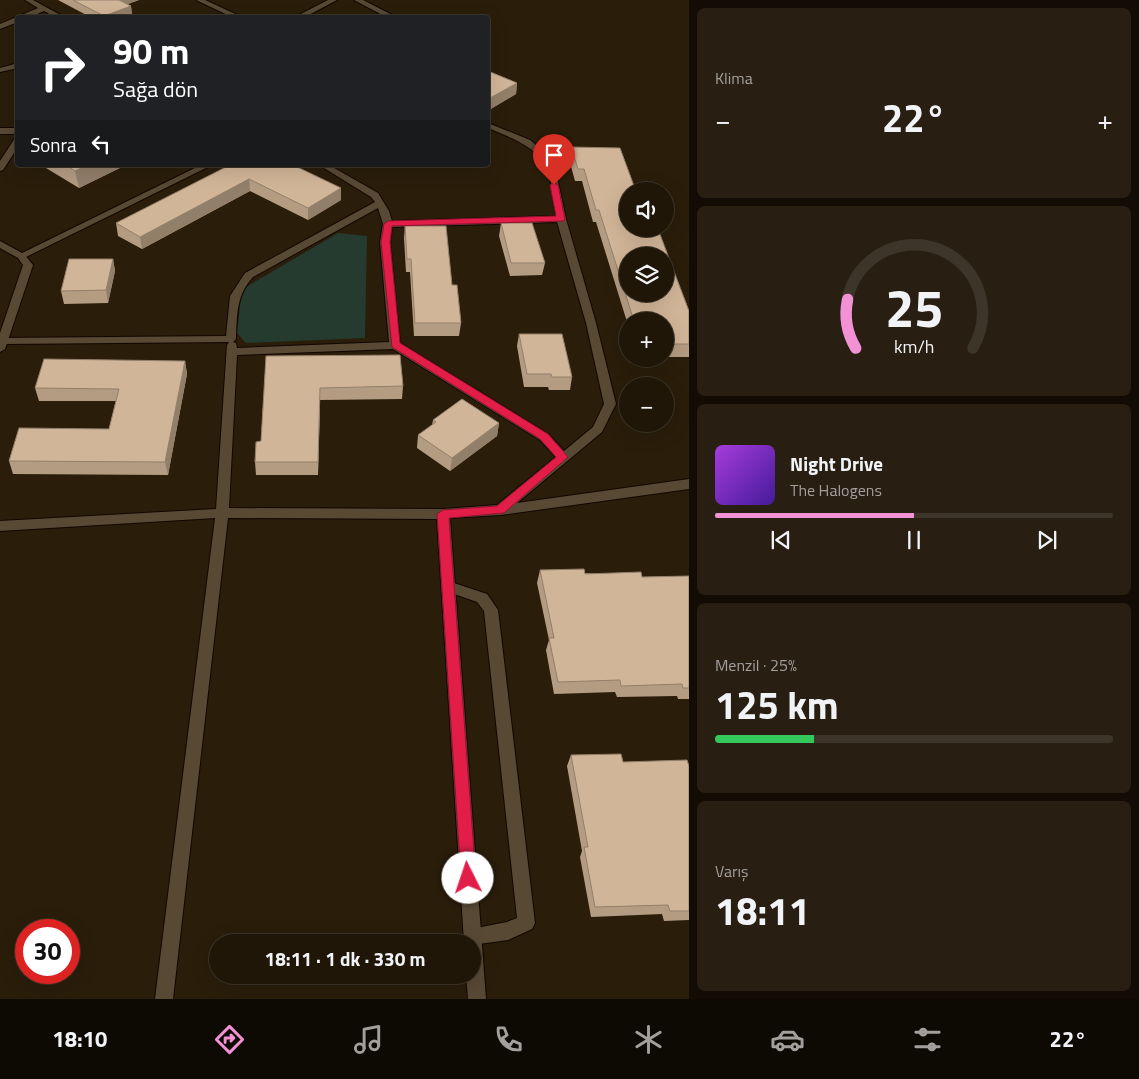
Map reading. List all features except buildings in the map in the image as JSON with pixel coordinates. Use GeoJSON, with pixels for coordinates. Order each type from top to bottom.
{"type":"FeatureCollection","features":[{"type":"Feature","properties":{"kind":"street"},"geometry":{"type":"LineString","coordinates":[[28,0],[57,15]]}},
{"type":"Feature","properties":{"kind":"street"},"geometry":{"type":"LineString","coordinates":[[199,0],[234,15]]}},
{"type":"Feature","properties":{"kind":"street"},"geometry":{"type":"LineString","coordinates":[[302,15],[334,0]]}},
{"type":"Feature","properties":{"kind":"street"},"geometry":{"type":"LineString","coordinates":[[357,0],[390,15]]}},
{"type":"Feature","properties":{"kind":"street"},"geometry":{"type":"LineString","coordinates":[[29,15],[44,8]]}},
{"type":"Feature","properties":{"kind":"street"},"geometry":{"type":"LineString","coordinates":[[0,27],[15,20]]}},
{"type":"Feature","properties":{"kind":"street"},"geometry":{"type":"LineString","coordinates":[[0,70],[15,66]]}},
{"type":"Feature","properties":{"kind":"street"},"geometry":{"type":"LineString","coordinates":[[490,126],[527,142],[540,153],[550,168],[561,219],[591,323],[610,404],[598,429],[500,510]]}},
{"type":"Feature","properties":{"kind":"street"},"geometry":{"type":"LineString","coordinates":[[0,131],[15,131]]}},
{"type":"Feature","properties":{"kind":"street"},"geometry":{"type":"LineString","coordinates":[[0,168],[15,145]]}},
{"type":"Feature","properties":{"kind":"street"},"geometry":{"type":"LineString","coordinates":[[21,256],[204,167]]}},
{"type":"Feature","properties":{"kind":"street"},"geometry":{"type":"LineString","coordinates":[[326,167],[375,195],[380,203],[388,224],[385,242],[395,345]]}},
{"type":"Feature","properties":{"kind":"street"},"geometry":{"type":"LineString","coordinates":[[164,999],[222,513],[232,345],[232,303],[235,292],[249,275],[380,203]]}},
{"type":"Feature","properties":{"kind":"street"},"geometry":{"type":"LineString","coordinates":[[388,224],[561,219]]}},
{"type":"Feature","properties":{"kind":"street"},"geometry":{"type":"LineString","coordinates":[[0,244],[21,256],[28,266],[1,345],[395,345],[544,437],[563,457]]}},
{"type":"Feature","properties":{"kind":"street"},"geometry":{"type":"LineString","coordinates":[[0,526],[222,513],[443,514],[500,510],[689,484]]}},
{"type":"Feature","properties":{"kind":"street"},"geometry":{"type":"LineString","coordinates":[[443,514],[472,934]]}},
{"type":"Feature","properties":{"kind":"street"},"geometry":{"type":"LineString","coordinates":[[448,586],[482,598],[491,610],[526,923],[508,931],[481,935]]}},
{"type":"Feature","properties":{"kind":"street"},"geometry":{"type":"LineString","coordinates":[[476,984],[477,999]]}},
{"type":"Feature","properties":{"kind":"green space"},"geometry":{"type":"Polygon","coordinates":[[[338,233],[367,236],[365,338],[246,343],[237,333],[241,298],[246,287],[338,233]]]}},
{"type":"Feature","properties":{"kind":"route"},"geometry":{"type":"LineString","coordinates":[[468,878],[443,514],[500,510],[563,457],[544,437],[395,345],[385,242],[388,224],[561,219],[554,185]]}}]}
